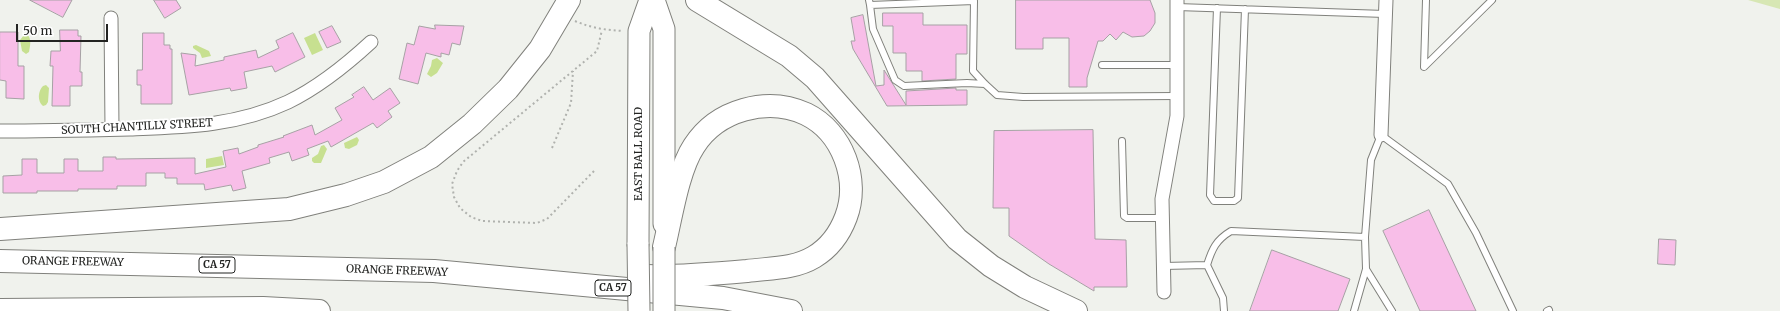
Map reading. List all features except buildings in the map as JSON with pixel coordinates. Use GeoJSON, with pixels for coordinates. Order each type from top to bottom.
{"type":"FeatureCollection","features":[{"type":"Feature","properties":{"kind":"highway"},"geometry":{"type":"LineString","coordinates":[[696,0],[789,56],[815,78],[957,239],[991,266],[1020,283],[1076,311]]}},
{"type":"Feature","properties":{"kind":"highway"},"geometry":{"type":"LineString","coordinates":[[0,229],[289,208],[346,195],[384,182],[431,157],[472,124],[508,89],[540,49],[565,7]]}},
{"type":"Feature","properties":{"kind":"highway"},"geometry":{"type":"LineString","coordinates":[[434,271],[685,277],[784,267],[802,263],[815,256],[831,242],[843,224],[848,211],[851,195],[851,182],[848,167],[841,150],[821,124],[806,114],[782,108],[758,107],[741,110],[729,115],[715,123],[704,133],[685,161],[664,247]]}},
{"type":"Feature","properties":{"kind":"highway","name":"ORANGE FREEWAY"},"geometry":{"type":"LineString","coordinates":[[0,261],[434,271],[723,298],[791,311]]}},
{"type":"Feature","properties":{"kind":"highway"},"geometry":{"type":"LineString","coordinates":[[0,310],[263,308],[319,311]]}},
{"type":"Feature","properties":{"kind":"main road","name":"EAST BALL ROAD"},"geometry":{"type":"LineString","coordinates":[[639,311],[639,31],[650,0]]}},
{"type":"Feature","properties":{"kind":"main road"},"geometry":{"type":"LineString","coordinates":[[654,0],[664,30],[664,311]]}},
{"type":"Feature","properties":{"kind":"street"},"geometry":{"type":"LineString","coordinates":[[1381,135],[1386,0]]}},
{"type":"Feature","properties":{"kind":"street"},"geometry":{"type":"LineString","coordinates":[[1164,292],[1162,200],[1177,116],[1177,4]]}},
{"type":"Feature","properties":{"kind":"street"},"geometry":{"type":"LineString","coordinates":[[111,18],[112,129]]}},
{"type":"Feature","properties":{"kind":"street","name":"SOUTH CHANTILLY STREET"},"geometry":{"type":"LineString","coordinates":[[0,131],[196,126],[215,124],[251,116],[287,102],[319,86],[371,42]]}},
{"type":"Feature","properties":{"kind":"lane"},"geometry":{"type":"LineString","coordinates":[[1426,0],[1424,67],[1492,0]]}},
{"type":"Feature","properties":{"kind":"lane"},"geometry":{"type":"LineString","coordinates":[[985,84],[967,83],[904,86],[894,80],[873,30],[870,3],[974,2],[973,71],[997,95],[1023,97],[1178,96]]}},
{"type":"Feature","properties":{"kind":"lane"},"geometry":{"type":"LineString","coordinates":[[1177,4],[1217,8],[1386,14]]}},
{"type":"Feature","properties":{"kind":"lane"},"geometry":{"type":"LineString","coordinates":[[1217,8],[1210,195],[1214,200],[1234,201],[1238,198],[1245,9]]}},
{"type":"Feature","properties":{"kind":"lane"},"geometry":{"type":"LineString","coordinates":[[1102,65],[1178,65]]}},
{"type":"Feature","properties":{"kind":"lane"},"geometry":{"type":"LineString","coordinates":[[1354,311],[1366,269],[1365,237],[1372,160],[1381,135],[1448,184],[1476,233],[1512,311]]}},
{"type":"Feature","properties":{"kind":"lane"},"geometry":{"type":"LineString","coordinates":[[1122,141],[1124,216],[1127,218],[1163,218]]}},
{"type":"Feature","properties":{"kind":"lane"},"geometry":{"type":"LineString","coordinates":[[1224,311],[1223,298],[1207,265],[1212,248],[1221,237],[1231,231],[1365,237]]}},
{"type":"Feature","properties":{"kind":"lane"},"geometry":{"type":"LineString","coordinates":[[1164,266],[1207,265]]}},
{"type":"Feature","properties":{"kind":"lane"},"geometry":{"type":"LineString","coordinates":[[1366,269],[1392,311]]}},
{"type":"Feature","properties":{"kind":"path"},"geometry":{"type":"LineString","coordinates":[[565,7],[588,27],[602,30],[639,31]]}},
{"type":"Feature","properties":{"kind":"path"},"geometry":{"type":"LineString","coordinates":[[594,171],[548,219],[537,223],[482,221],[471,217],[460,208],[454,197],[452,184],[457,171],[463,162],[597,51],[602,30]]}},
{"type":"Feature","properties":{"kind":"path"},"geometry":{"type":"LineString","coordinates":[[552,148],[571,103],[573,70]]}},
{"type":"Feature","properties":{"kind":"shaded area"},"geometry":{"type":"Polygon","coordinates":[[[1748,0],[1780,0],[1780,9],[1748,0]]]}},
{"type":"Feature","properties":{"kind":"shaded area"},"geometry":{"type":"Polygon","coordinates":[[[315,33],[323,50],[312,55],[304,38],[315,33]]]}},
{"type":"Feature","properties":{"kind":"shaded area"},"geometry":{"type":"Polygon","coordinates":[[[27,34],[30,38],[30,43],[29,52],[26,54],[22,51],[20,40],[27,34]]]}},
{"type":"Feature","properties":{"kind":"shaded area"},"geometry":{"type":"Polygon","coordinates":[[[196,45],[209,51],[211,56],[202,58],[200,53],[193,48],[193,46],[196,45]]]}},
{"type":"Feature","properties":{"kind":"shaded area"},"geometry":{"type":"Polygon","coordinates":[[[437,58],[443,63],[437,73],[431,77],[427,74],[432,60],[437,58]]]}},
{"type":"Feature","properties":{"kind":"shaded area"},"geometry":{"type":"Polygon","coordinates":[[[46,85],[49,88],[48,102],[43,106],[39,99],[39,93],[41,88],[46,85]]]}},
{"type":"Feature","properties":{"kind":"shaded area"},"geometry":{"type":"Polygon","coordinates":[[[357,137],[359,140],[357,145],[349,149],[345,148],[344,143],[357,137]]]}},
{"type":"Feature","properties":{"kind":"shaded area"},"geometry":{"type":"Polygon","coordinates":[[[324,145],[327,149],[321,163],[314,163],[312,158],[318,154],[321,146],[324,145]]]}},
{"type":"Feature","properties":{"kind":"shaded area"},"geometry":{"type":"Polygon","coordinates":[[[222,156],[224,165],[206,168],[206,159],[222,156]]]}}]}
